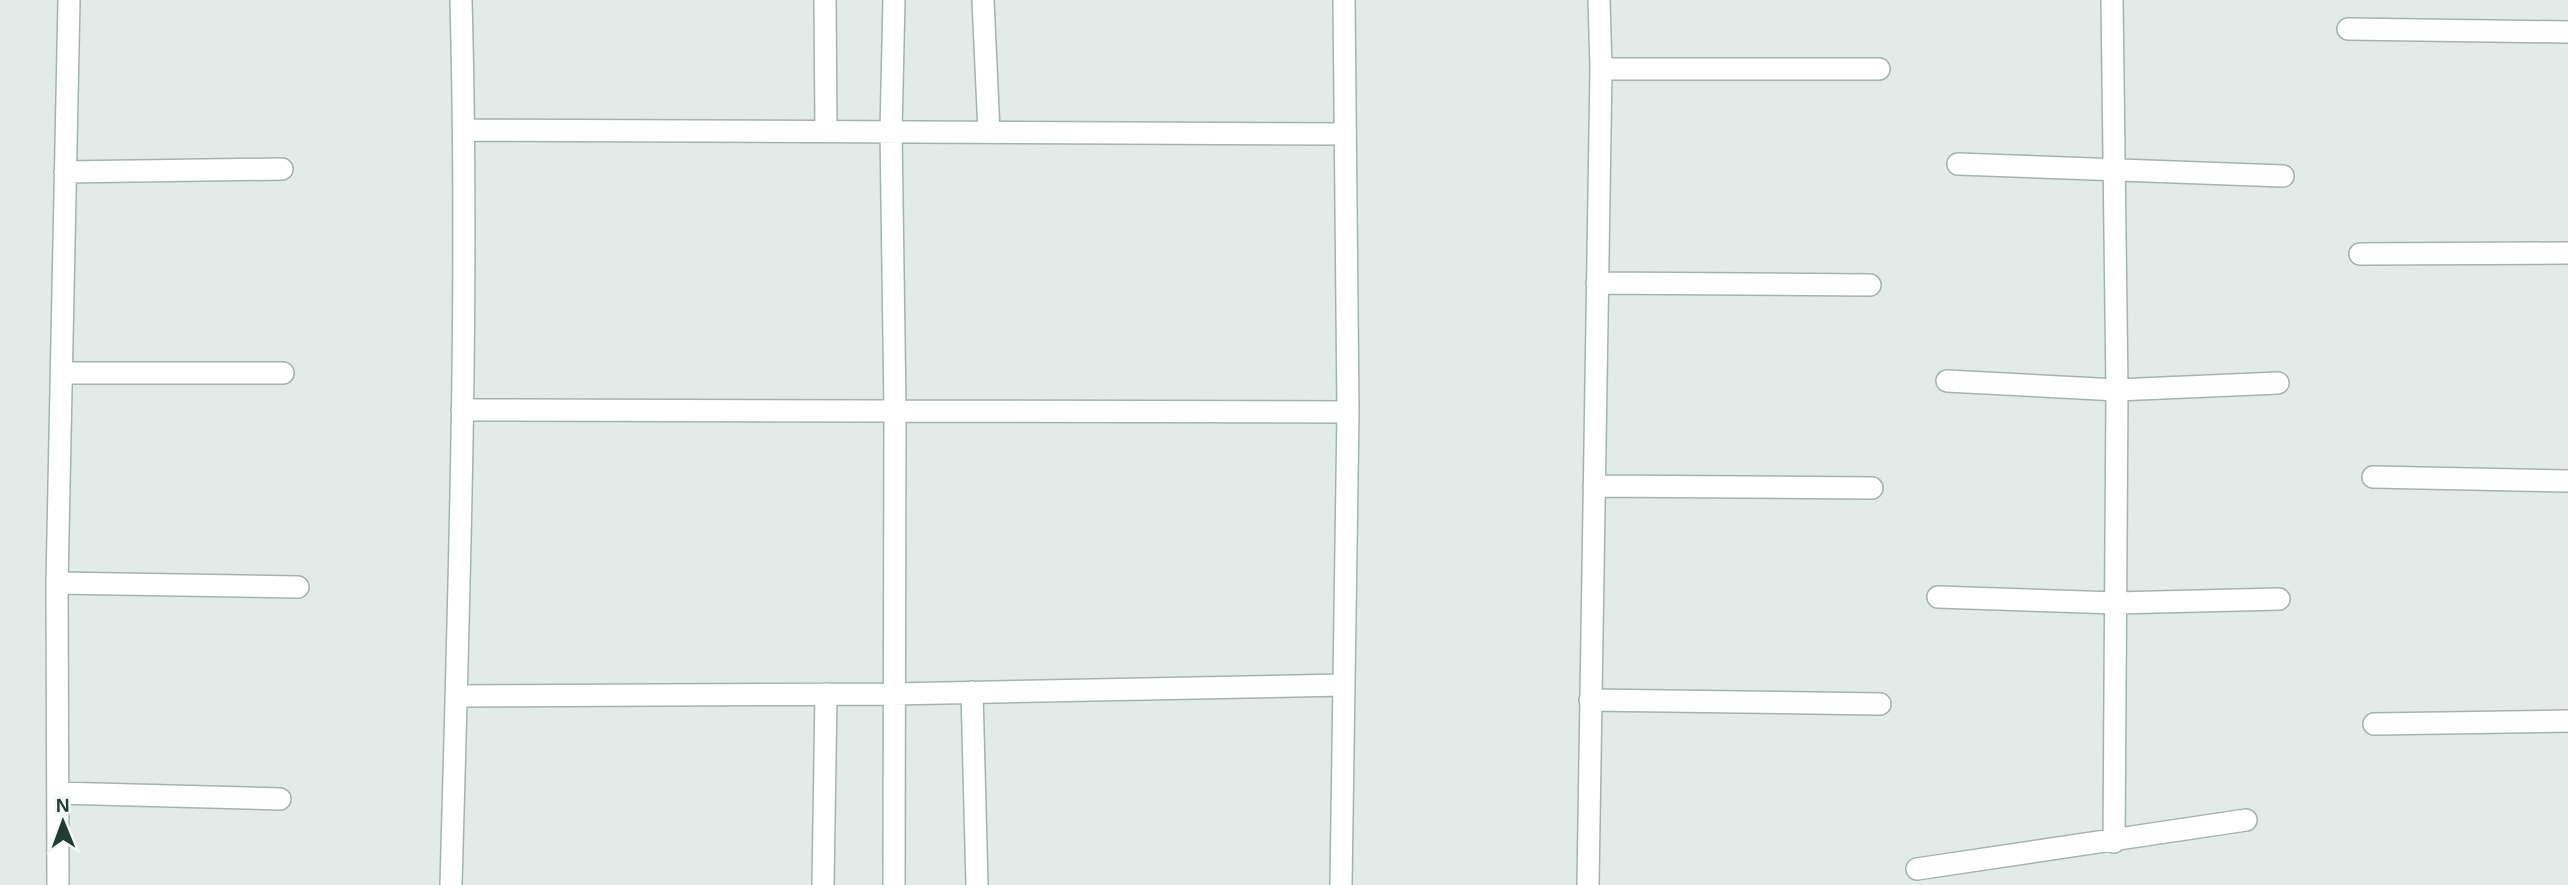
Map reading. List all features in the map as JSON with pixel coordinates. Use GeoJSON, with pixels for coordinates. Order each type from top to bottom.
{"type":"FeatureCollection","features":[{"type":"Feature","properties":{"kind":"street"},"geometry":{"type":"LineString","coordinates":[[58,885],[57,583],[69,0]]}},
{"type":"Feature","properties":{"kind":"street"},"geometry":{"type":"LineString","coordinates":[[451,885],[462,410],[464,130],[461,0]]}},
{"type":"Feature","properties":{"kind":"street"},"geometry":{"type":"LineString","coordinates":[[825,0],[826,131]]}},
{"type":"Feature","properties":{"kind":"street"},"geometry":{"type":"LineString","coordinates":[[894,0],[891,131],[895,408],[894,885]]}},
{"type":"Feature","properties":{"kind":"street"},"geometry":{"type":"LineString","coordinates":[[982,0],[989,132]]}},
{"type":"Feature","properties":{"kind":"street"},"geometry":{"type":"LineString","coordinates":[[1341,885],[1348,412],[1344,0]]}},
{"type":"Feature","properties":{"kind":"street"},"geometry":{"type":"LineString","coordinates":[[1587,885],[1601,69],[1599,0]]}},
{"type":"Feature","properties":{"kind":"street"},"geometry":{"type":"LineString","coordinates":[[2112,0],[2117,390],[2114,842]]}},
{"type":"Feature","properties":{"kind":"street"},"geometry":{"type":"LineString","coordinates":[[2348,29],[2568,32]]}},
{"type":"Feature","properties":{"kind":"street"},"geometry":{"type":"LineString","coordinates":[[1601,69],[1880,69]]}},
{"type":"Feature","properties":{"kind":"street"},"geometry":{"type":"LineString","coordinates":[[464,130],[1344,134]]}},
{"type":"Feature","properties":{"kind":"street"},"geometry":{"type":"LineString","coordinates":[[1958,164],[2283,176]]}},
{"type":"Feature","properties":{"kind":"street"},"geometry":{"type":"LineString","coordinates":[[65,172],[282,169]]}},
{"type":"Feature","properties":{"kind":"street"},"geometry":{"type":"LineString","coordinates":[[2360,254],[2568,253]]}},
{"type":"Feature","properties":{"kind":"street"},"geometry":{"type":"LineString","coordinates":[[1597,283],[1870,285]]}},
{"type":"Feature","properties":{"kind":"street"},"geometry":{"type":"LineString","coordinates":[[62,373],[283,373]]}},
{"type":"Feature","properties":{"kind":"street"},"geometry":{"type":"LineString","coordinates":[[1947,381],[2117,390],[2278,383]]}},
{"type":"Feature","properties":{"kind":"street"},"geometry":{"type":"LineString","coordinates":[[462,410],[895,408],[1348,412]]}},
{"type":"Feature","properties":{"kind":"street"},"geometry":{"type":"LineString","coordinates":[[2373,477],[2568,481]]}},
{"type":"Feature","properties":{"kind":"street"},"geometry":{"type":"LineString","coordinates":[[1594,486],[1872,488]]}},
{"type":"Feature","properties":{"kind":"street"},"geometry":{"type":"LineString","coordinates":[[57,583],[298,587]]}},
{"type":"Feature","properties":{"kind":"street"},"geometry":{"type":"LineString","coordinates":[[1938,597],[2116,603],[2279,599]]}},
{"type":"Feature","properties":{"kind":"street"},"geometry":{"type":"LineString","coordinates":[[456,696],[894,694],[1344,685]]}},
{"type":"Feature","properties":{"kind":"street"},"geometry":{"type":"LineString","coordinates":[[972,692],[977,885]]}},
{"type":"Feature","properties":{"kind":"street"},"geometry":{"type":"LineString","coordinates":[[823,885],[826,694]]}},
{"type":"Feature","properties":{"kind":"street"},"geometry":{"type":"LineString","coordinates":[[1590,700],[1880,704]]}},
{"type":"Feature","properties":{"kind":"street"},"geometry":{"type":"LineString","coordinates":[[2374,724],[2568,721]]}},
{"type":"Feature","properties":{"kind":"street"},"geometry":{"type":"LineString","coordinates":[[58,793],[280,799]]}},
{"type":"Feature","properties":{"kind":"street"},"geometry":{"type":"LineString","coordinates":[[1917,869],[2114,842],[2246,820]]}}]}
